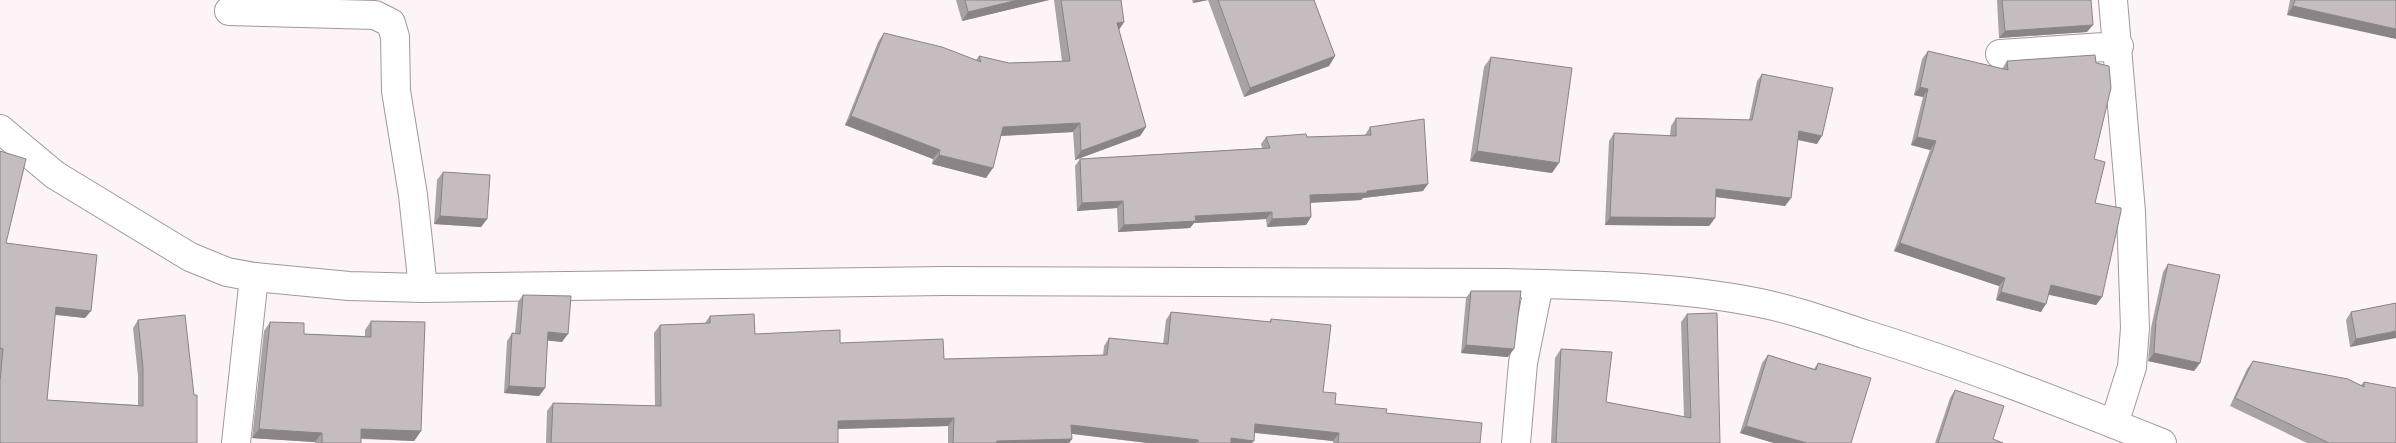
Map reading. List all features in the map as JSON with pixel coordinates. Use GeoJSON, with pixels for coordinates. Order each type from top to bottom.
{"type":"FeatureCollection","features":[{"type":"Feature","properties":{"kind":"main road"},"geometry":{"type":"LineString","coordinates":[[2113,0],[2119,46],[2134,267],[2135,328],[2132,367],[2116,418]]}},
{"type":"Feature","properties":{"kind":"main road"},"geometry":{"type":"LineString","coordinates":[[229,11],[376,14],[392,23],[395,37],[396,91],[413,195],[423,288]]}},
{"type":"Feature","properties":{"kind":"main road"},"geometry":{"type":"LineString","coordinates":[[2000,54],[2119,46]]}},
{"type":"Feature","properties":{"kind":"main road"},"geometry":{"type":"LineString","coordinates":[[0,129],[55,175],[190,257],[227,272],[254,277],[349,286],[423,288],[944,282],[1539,284],[1697,293],[1765,304],[1904,346],[2116,418],[2162,443]]}},
{"type":"Feature","properties":{"kind":"main road"},"geometry":{"type":"LineString","coordinates":[[236,443],[254,277]]}},
{"type":"Feature","properties":{"kind":"main road"},"geometry":{"type":"LineString","coordinates":[[1516,443],[1523,363],[1539,284]]}},
{"type":"Feature","properties":{"kind":"building"},"geometry":{"type":"Polygon","coordinates":[[[965,0],[1018,0],[968,12],[965,0]]]}},
{"type":"Feature","properties":{"kind":"building"},"geometry":{"type":"Polygon","coordinates":[[[1061,0],[1121,0],[1124,22],[1117,23],[1146,127],[1081,151],[1080,123],[1003,127],[993,168],[939,155],[940,150],[851,116],[884,33],[942,47],[981,62],[979,56],[1009,63],[1070,61],[1061,0]]]}},
{"type":"Feature","properties":{"kind":"building"},"geometry":{"type":"Polygon","coordinates":[[[1218,0],[1314,0],[1335,56],[1250,88],[1218,0]]]}},
{"type":"Feature","properties":{"kind":"building"},"geometry":{"type":"Polygon","coordinates":[[[2002,0],[2091,0],[2093,25],[2005,31],[2002,0]]]}},
{"type":"Feature","properties":{"kind":"building"},"geometry":{"type":"Polygon","coordinates":[[[2295,0],[2396,0],[2396,29],[2293,6],[2295,0]]]}},
{"type":"Feature","properties":{"kind":"building"},"geometry":{"type":"Polygon","coordinates":[[[1928,51],[2008,70],[2007,61],[2095,55],[2096,63],[2109,66],[2111,88],[2094,159],[2105,162],[2095,203],[2121,208],[2121,211],[2102,297],[2051,285],[2046,304],[2001,292],[2005,278],[1900,243],[1936,141],[1917,137],[1928,89],[1920,87],[1928,51]]]}},
{"type":"Feature","properties":{"kind":"building"},"geometry":{"type":"Polygon","coordinates":[[[1491,57],[1572,68],[1559,163],[1477,151],[1491,57]]]}},
{"type":"Feature","properties":{"kind":"building"},"geometry":{"type":"Polygon","coordinates":[[[1762,74],[1833,88],[1822,136],[1799,131],[1791,198],[1716,189],[1715,218],[1610,217],[1614,133],[1676,136],[1676,118],[1752,120],[1762,74]]]}},
{"type":"Feature","properties":{"kind":"building"},"geometry":{"type":"Polygon","coordinates":[[[1424,119],[1428,184],[1367,191],[1367,193],[1310,195],[1311,217],[1272,219],[1272,212],[1195,216],[1196,221],[1124,225],[1123,201],[1082,203],[1080,159],[1270,148],[1266,137],[1306,134],[1307,137],[1371,135],[1370,127],[1424,119]]]}},
{"type":"Feature","properties":{"kind":"building"},"geometry":{"type":"Polygon","coordinates":[[[0,151],[26,159],[6,243],[97,255],[91,311],[56,307],[47,400],[143,406],[143,368],[138,320],[185,315],[194,395],[197,395],[197,443],[0,443],[0,381],[3,349],[0,348],[0,151]]]}},
{"type":"Feature","properties":{"kind":"building"},"geometry":{"type":"Polygon","coordinates":[[[443,172],[490,175],[487,219],[440,216],[443,172]]]}},
{"type":"Feature","properties":{"kind":"building"},"geometry":{"type":"Polygon","coordinates":[[[2168,264],[2220,275],[2200,363],[2154,353],[2156,320],[2168,264]]]}},
{"type":"Feature","properties":{"kind":"building"},"geometry":{"type":"Polygon","coordinates":[[[1471,291],[1521,291],[1514,349],[1466,345],[1471,291]]]}},
{"type":"Feature","properties":{"kind":"building"},"geometry":{"type":"Polygon","coordinates":[[[523,295],[571,296],[568,334],[548,332],[545,388],[509,386],[512,333],[520,334],[523,295]]]}},
{"type":"Feature","properties":{"kind":"building"},"geometry":{"type":"Polygon","coordinates":[[[2396,303],[2396,331],[2356,339],[2351,312],[2396,303]]]}},
{"type":"Feature","properties":{"kind":"building"},"geometry":{"type":"Polygon","coordinates":[[[1171,312],[1271,322],[1271,319],[1331,325],[1323,392],[1336,393],[1335,404],[1387,409],[1386,413],[1482,423],[1480,443],[1338,443],[1339,433],[1255,424],[1254,441],[1231,438],[1231,443],[1198,443],[1198,440],[1071,425],[1072,439],[953,443],[954,418],[838,421],[838,443],[551,443],[553,403],[661,406],[660,325],[710,323],[710,316],[754,314],[755,334],[840,330],[840,343],[943,339],[944,359],[1107,355],[1109,338],[1168,344],[1171,312]]]}},
{"type":"Feature","properties":{"kind":"building"},"geometry":{"type":"Polygon","coordinates":[[[1717,313],[1720,443],[1556,443],[1561,349],[1612,352],[1606,402],[1691,418],[1687,314],[1717,313]]]}},
{"type":"Feature","properties":{"kind":"building"},"geometry":{"type":"Polygon","coordinates":[[[371,321],[425,322],[421,431],[361,429],[361,443],[322,443],[322,433],[259,429],[270,322],[304,323],[304,334],[371,337],[371,321]]]}},
{"type":"Feature","properties":{"kind":"building"},"geometry":{"type":"Polygon","coordinates":[[[1768,355],[1816,370],[1818,363],[1871,378],[1851,443],[1807,443],[1746,426],[1768,355]]]}},
{"type":"Feature","properties":{"kind":"building"},"geometry":{"type":"Polygon","coordinates":[[[2253,361],[2348,379],[2364,387],[2364,382],[2396,388],[2396,443],[2329,443],[2235,398],[2253,361]]]}},
{"type":"Feature","properties":{"kind":"building"},"geometry":{"type":"Polygon","coordinates":[[[1955,390],[2004,406],[1993,439],[2003,443],[1938,443],[1955,390]]]}}]}
